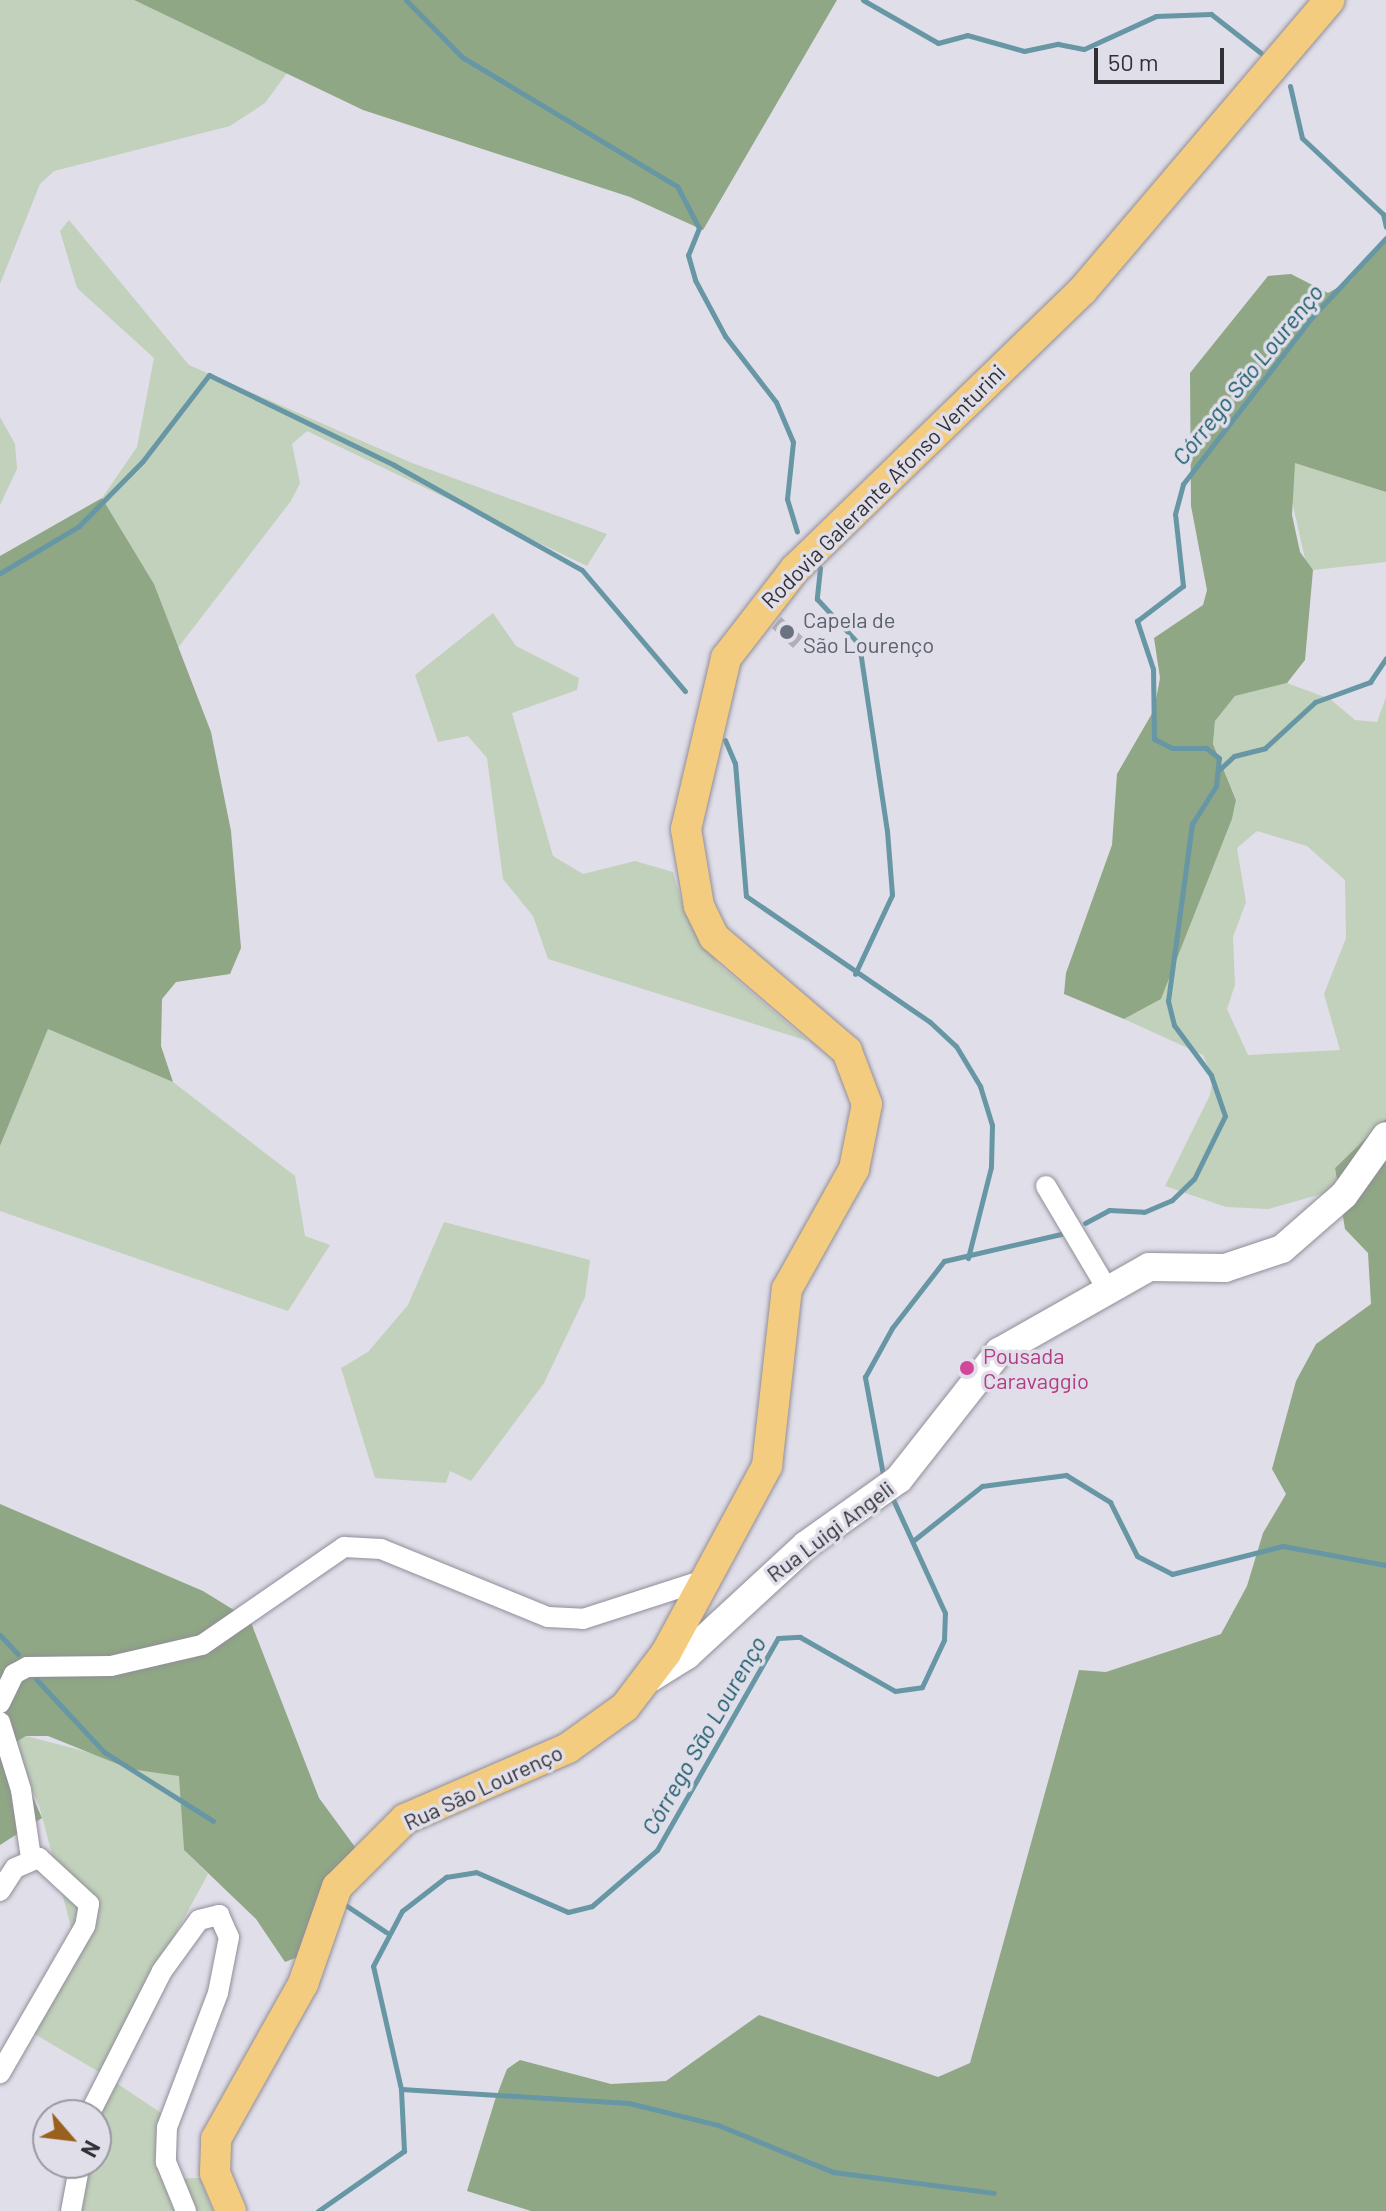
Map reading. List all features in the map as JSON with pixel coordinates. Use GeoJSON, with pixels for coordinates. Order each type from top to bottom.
{"type":"FeatureCollection","features":[{"type":"Feature","properties":{"kind":"main road","name":"Rodovia Galerante Afonso Venturini"},"geometry":{"type":"LineString","coordinates":[[650,1678],[710,1578],[767,1466],[787,1289],[854,1169],[867,1104],[847,1051],[714,937],[699,906],[686,829],[712,693],[762,603],[1082,291],[1330,0]]}},
{"type":"Feature","properties":{"kind":"main road","name":"Rua São Lourenço"},"geometry":{"type":"LineString","coordinates":[[231,2211],[215,2173],[216,2139],[303,1984],[337,1887],[357,1861],[405,1819],[568,1748],[625,1707],[650,1678]]}},
{"type":"Feature","properties":{"kind":"street","name":"Rua Luigi Angeli"},"geometry":{"type":"LineString","coordinates":[[650,1678],[687,1655],[734,1607],[899,1479],[999,1352],[1149,1267],[1225,1268],[1282,1249],[1344,1195],[1386,1136]]}},
{"type":"Feature","properties":{"kind":"street"},"geometry":{"type":"LineString","coordinates":[[1046,1186],[1109,1292]]}},
{"type":"Feature","properties":{"kind":"street"},"geometry":{"type":"LineString","coordinates":[[0,1703],[14,1674],[27,1667],[111,1666],[202,1645],[344,1547],[381,1549],[548,1617],[583,1619],[710,1578]]}},
{"type":"Feature","properties":{"kind":"street"},"geometry":{"type":"LineString","coordinates":[[0,1722],[21,1790],[31,1858],[87,1898],[89,1912],[0,2073]]}},
{"type":"Feature","properties":{"kind":"street"},"geometry":{"type":"LineString","coordinates":[[0,1891],[31,1858]]}},
{"type":"Feature","properties":{"kind":"street"},"geometry":{"type":"LineString","coordinates":[[97,2099],[162,1971],[199,1920],[219,1915],[229,1937],[218,1993],[167,2127],[166,2162],[186,2211]]}},
{"type":"Feature","properties":{"kind":"street"},"geometry":{"type":"LineString","coordinates":[[71,2211],[77,2179]]}},
{"type":"Feature","properties":{"kind":"green space"},"geometry":{"type":"Polygon","coordinates":[[[0,0],[134,0],[287,73],[265,103],[230,126],[54,171],[40,184],[0,284],[0,0]]]}},
{"type":"Feature","properties":{"kind":"green space"},"geometry":{"type":"Polygon","coordinates":[[[134,0],[837,0],[703,230],[630,197],[363,110],[134,0]]]}},
{"type":"Feature","properties":{"kind":"green space"},"geometry":{"type":"Polygon","coordinates":[[[69,220],[189,365],[412,463],[607,534],[587,566],[307,431],[292,444],[300,483],[291,501],[177,649],[154,584],[102,498],[137,447],[154,358],[77,288],[60,231],[69,220]]]}},
{"type":"Feature","properties":{"kind":"green space"},"geometry":{"type":"Polygon","coordinates":[[[1386,239],[1386,492],[1295,463],[1292,515],[1300,552],[1313,570],[1305,660],[1287,683],[1235,696],[1215,721],[1213,744],[1236,800],[1232,819],[1161,999],[1124,1019],[1064,994],[1066,973],[1112,845],[1117,774],[1154,710],[1160,678],[1154,638],[1203,605],[1207,590],[1191,506],[1190,373],[1268,276],[1291,274],[1328,293],[1351,280],[1386,239]]]}},
{"type":"Feature","properties":{"kind":"green space"},"geometry":{"type":"Polygon","coordinates":[[[0,417],[15,444],[17,469],[0,505],[0,417]]]}},
{"type":"Feature","properties":{"kind":"green space"},"geometry":{"type":"Polygon","coordinates":[[[1295,462],[1386,492],[1386,562],[1313,570],[1306,563],[1289,488],[1295,462]]]}},
{"type":"Feature","properties":{"kind":"green space"},"geometry":{"type":"Polygon","coordinates":[[[102,498],[154,584],[211,732],[231,831],[241,948],[230,974],[176,982],[162,999],[161,1046],[173,1082],[48,1029],[0,1146],[0,556],[102,498]]]}},
{"type":"Feature","properties":{"kind":"green space"},"geometry":{"type":"Polygon","coordinates":[[[493,613],[516,646],[579,678],[577,690],[512,713],[553,856],[583,874],[635,861],[673,872],[684,911],[718,964],[808,1041],[548,959],[533,916],[503,879],[487,758],[468,736],[438,742],[415,675],[493,613]]]}},
{"type":"Feature","properties":{"kind":"green space"},"geometry":{"type":"Polygon","coordinates":[[[1287,683],[1330,699],[1355,720],[1377,722],[1386,697],[1386,1119],[1335,1168],[1337,1184],[1325,1193],[1268,1209],[1226,1207],[1165,1186],[1210,1095],[1213,1078],[1203,1055],[1124,1019],[1161,999],[1232,819],[1236,799],[1213,744],[1215,721],[1235,696],[1287,683]],[[1257,831],[1237,848],[1246,902],[1233,937],[1235,985],[1227,1009],[1248,1055],[1340,1050],[1324,994],[1346,938],[1345,880],[1307,846],[1257,831]]]}},
{"type":"Feature","properties":{"kind":"green space"},"geometry":{"type":"Polygon","coordinates":[[[48,1029],[173,1082],[295,1176],[305,1236],[330,1245],[288,1311],[0,1211],[0,1146],[48,1029]]]}},
{"type":"Feature","properties":{"kind":"green space"},"geometry":{"type":"Polygon","coordinates":[[[1386,1119],[1386,2211],[531,2211],[467,2191],[507,2069],[520,2060],[611,2084],[666,2081],[759,2015],[938,2077],[970,2063],[1079,1670],[1106,1672],[1221,1634],[1247,1586],[1263,1533],[1286,1494],[1272,1469],[1296,1381],[1316,1344],[1371,1304],[1368,1253],[1345,1229],[1335,1168],[1386,1119]]]}},
{"type":"Feature","properties":{"kind":"green space"},"geometry":{"type":"Polygon","coordinates":[[[444,1222],[590,1260],[585,1297],[544,1383],[471,1481],[450,1471],[446,1483],[375,1478],[341,1368],[368,1352],[408,1305],[444,1222]]]}},
{"type":"Feature","properties":{"kind":"green space"},"geometry":{"type":"Polygon","coordinates":[[[0,1504],[203,1591],[250,1620],[319,1798],[355,1847],[328,1881],[298,1957],[285,1962],[256,1919],[184,1850],[179,1776],[130,1769],[48,1736],[26,1736],[10,1746],[42,1818],[0,1845],[0,1504]]]}},
{"type":"Feature","properties":{"kind":"green space"},"geometry":{"type":"Polygon","coordinates":[[[26,1736],[180,1776],[184,1850],[208,1874],[100,2072],[161,2113],[161,2179],[200,2178],[213,2211],[60,2211],[66,2179],[112,2179],[112,2099],[88,2099],[99,2072],[33,2033],[72,1931],[39,1805],[10,1746],[26,1736]]]}},
{"type":"Feature","properties":{"kind":"building","name":"Capela de São Lourenço"},"geometry":{"type":"Polygon","coordinates":[[[781,617],[803,637],[793,648],[772,628],[781,617]]]}},
{"type":"Feature","properties":{"kind":"waterway"},"geometry":{"type":"LineString","coordinates":[[406,0],[462,57],[677,186],[699,228],[688,255],[695,280],[725,336],[776,402],[793,442],[787,499],[797,532]]}},
{"type":"Feature","properties":{"kind":"waterway"},"geometry":{"type":"LineString","coordinates":[[863,0],[938,43],[967,35],[1024,51],[1058,44],[1084,49],[1156,16],[1211,14],[1261,53]]}},
{"type":"Feature","properties":{"kind":"waterway"},"geometry":{"type":"LineString","coordinates":[[1290,86],[1302,138],[1383,214],[1386,227]]}},
{"type":"Feature","properties":{"kind":"waterway","name":"Córrego São Lourenço"},"geometry":{"type":"LineString","coordinates":[[1085,1223],[1109,1210],[1144,1212],[1172,1200],[1194,1179],[1225,1116],[1211,1075],[1174,1025],[1168,1001],[1192,824],[1216,786],[1219,758],[1206,748],[1172,748],[1154,739],[1153,669],[1137,621],[1183,586],[1175,514],[1183,484],[1312,317],[1386,238]]}},
{"type":"Feature","properties":{"kind":"waterway"},"geometry":{"type":"LineString","coordinates":[[0,573],[79,526],[142,462],[209,375],[394,465],[582,570],[685,691]]}},
{"type":"Feature","properties":{"kind":"waterway"},"geometry":{"type":"LineString","coordinates":[[820,568],[817,599],[859,644],[887,831],[892,895],[855,974]]}},
{"type":"Feature","properties":{"kind":"waterway"},"geometry":{"type":"LineString","coordinates":[[1220,769],[1234,756],[1265,748],[1315,702],[1370,682],[1386,658]]}},
{"type":"Feature","properties":{"kind":"waterway"},"geometry":{"type":"LineString","coordinates":[[725,740],[735,763],[746,896],[930,1022],[956,1046],[980,1086],[992,1125],[991,1167],[968,1258]]}},
{"type":"Feature","properties":{"kind":"waterway","name":"Córrego São Lourenço"},"geometry":{"type":"LineString","coordinates":[[884,1480],[865,1377],[892,1328],[944,1261],[1061,1234]]}},
{"type":"Feature","properties":{"kind":"waterway"},"geometry":{"type":"LineString","coordinates":[[914,1540],[982,1486],[1066,1475],[1110,1502],[1137,1556],[1172,1574],[1283,1546],[1386,1565]]}},
{"type":"Feature","properties":{"kind":"waterway","name":"Córrego São Lourenço"},"geometry":{"type":"LineString","coordinates":[[318,2211],[404,2151],[401,2089],[373,1966],[402,1911],[446,1877],[476,1872],[568,1912],[592,1906],[657,1850],[778,1638],[800,1637],[895,1691],[922,1687],[944,1640],[945,1613],[892,1497]]}},
{"type":"Feature","properties":{"kind":"waterway"},"geometry":{"type":"LineString","coordinates":[[0,1635],[18,1654]]}},
{"type":"Feature","properties":{"kind":"waterway"},"geometry":{"type":"LineString","coordinates":[[36,1679],[104,1752],[213,1821]]}},
{"type":"Feature","properties":{"kind":"waterway"},"geometry":{"type":"LineString","coordinates":[[347,1906],[386,1932]]}},
{"type":"Feature","properties":{"kind":"waterway"},"geometry":{"type":"LineString","coordinates":[[401,2089],[629,2103],[718,2125],[833,2172],[994,2193]]}},
{"type":"Feature","properties":{"kind":"place","name":"Capela de São Lourenço"},"geometry":{"type":"Point","coordinates":[787,632]}},
{"type":"Feature","properties":{"kind":"place","name":"Pousada Caravaggio"},"geometry":{"type":"Point","coordinates":[967,1368]}}]}
